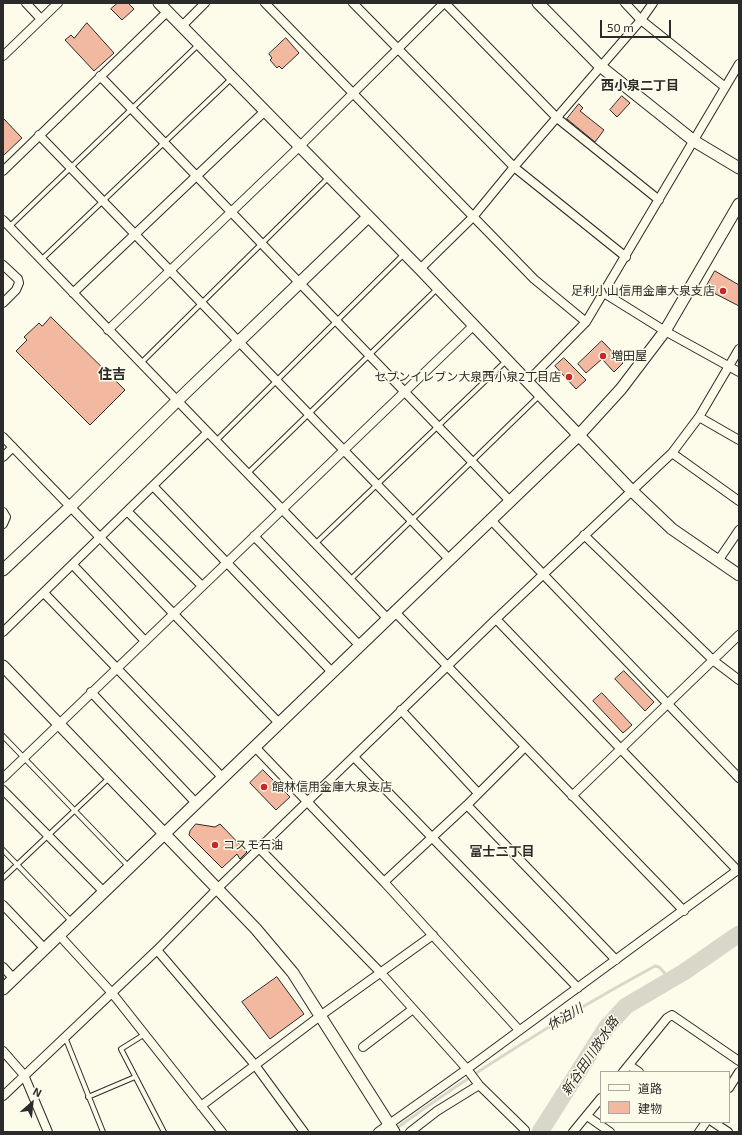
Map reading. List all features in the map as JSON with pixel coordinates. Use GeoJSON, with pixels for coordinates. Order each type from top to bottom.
{"type":"FeatureCollection","features":[{"type":"Feature","properties":{"kind":"street"},"geometry":{"type":"LineString","coordinates":[[26,3],[41,19]]}},
{"type":"Feature","properties":{"kind":"street"},"geometry":{"type":"LineString","coordinates":[[3,56],[58,3]]}},
{"type":"Feature","properties":{"kind":"street"},"geometry":{"type":"LineString","coordinates":[[159,3],[420,269],[437,289],[631,490],[672,529],[739,575]]}},
{"type":"Feature","properties":{"kind":"street"},"geometry":{"type":"LineString","coordinates":[[182,26],[205,3]]}},
{"type":"Feature","properties":{"kind":"street"},"geometry":{"type":"LineString","coordinates":[[265,3],[534,279],[586,322]]}},
{"type":"Feature","properties":{"kind":"street"},"geometry":{"type":"LineString","coordinates":[[353,3],[514,166],[626,257]]}},
{"type":"Feature","properties":{"kind":"street"},"geometry":{"type":"LineString","coordinates":[[108,330],[300,146],[444,3],[557,118],[659,200]]}},
{"type":"Feature","properties":{"kind":"street"},"geometry":{"type":"LineString","coordinates":[[538,3],[600,66],[694,141],[739,168]]}},
{"type":"Feature","properties":{"kind":"street"},"geometry":{"type":"LineString","coordinates":[[625,3],[641,20],[725,88]]}},
{"type":"Feature","properties":{"kind":"street"},"geometry":{"type":"LineString","coordinates":[[420,269],[473,217],[514,166],[641,20],[653,3]]}},
{"type":"Feature","properties":{"kind":"street"},"geometry":{"type":"LineString","coordinates":[[3,171],[167,12]]}},
{"type":"Feature","properties":{"kind":"street"},"geometry":{"type":"LineString","coordinates":[[527,382],[586,322],[626,257],[739,64]]}},
{"type":"Feature","properties":{"kind":"street"},"geometry":{"type":"LineString","coordinates":[[100,76],[370,354],[510,501]]}},
{"type":"Feature","properties":{"kind":"street"},"geometry":{"type":"LineString","coordinates":[[73,293],[265,111]]}},
{"type":"Feature","properties":{"kind":"street"},"geometry":{"type":"LineString","coordinates":[[39,135],[450,560]]}},
{"type":"Feature","properties":{"kind":"street"},"geometry":{"type":"LineString","coordinates":[[3,989],[579,435],[622,389],[665,331],[739,204]]}},
{"type":"Feature","properties":{"kind":"street"},"geometry":{"type":"LineString","coordinates":[[3,570],[70,507],[176,401],[368,217]]}},
{"type":"Feature","properties":{"kind":"street"},"geometry":{"type":"LineString","coordinates":[[3,220],[140,364],[350,580],[447,666],[684,911]]}},
{"type":"Feature","properties":{"kind":"street"},"geometry":{"type":"LineString","coordinates":[[3,264],[19,283],[16,290],[3,303]]}},
{"type":"Feature","properties":{"kind":"street"},"geometry":{"type":"LineString","coordinates":[[604,293],[665,331],[739,372]]}},
{"type":"Feature","properties":{"kind":"street"},"geometry":{"type":"LineString","coordinates":[[3,778],[473,326]]}},
{"type":"Feature","properties":{"kind":"street"},"geometry":{"type":"LineString","coordinates":[[3,1096],[157,950],[306,802],[542,574],[672,453],[700,417],[739,349]]}},
{"type":"Feature","properties":{"kind":"street"},"geometry":{"type":"LineString","coordinates":[[700,417],[739,440]]}},
{"type":"Feature","properties":{"kind":"street"},"geometry":{"type":"LineString","coordinates":[[3,632],[154,487],[207,433]]}},
{"type":"Feature","properties":{"kind":"street"},"geometry":{"type":"LineString","coordinates":[[3,437],[279,724]]}},
{"type":"Feature","properties":{"kind":"street"},"geometry":{"type":"LineString","coordinates":[[3,457],[13,447]]}},
{"type":"Feature","properties":{"kind":"street"},"geometry":{"type":"LineString","coordinates":[[672,453],[739,501]]}},
{"type":"Feature","properties":{"kind":"street"},"geometry":{"type":"LineString","coordinates":[[154,487],[332,672]]}},
{"type":"Feature","properties":{"kind":"street"},"geometry":{"type":"LineString","coordinates":[[3,512],[6,518],[3,524]]}},
{"type":"Feature","properties":{"kind":"street"},"geometry":{"type":"LineString","coordinates":[[128,512],[202,586]]}},
{"type":"Feature","properties":{"kind":"street"},"geometry":{"type":"LineString","coordinates":[[491,520],[739,778]]}},
{"type":"Feature","properties":{"kind":"street"},"geometry":{"type":"LineString","coordinates":[[718,561],[739,530]]}},
{"type":"Feature","properties":{"kind":"street"},"geometry":{"type":"LineString","coordinates":[[584,535],[714,661],[739,680]]}},
{"type":"Feature","properties":{"kind":"street"},"geometry":{"type":"LineString","coordinates":[[254,536],[360,646]]}},
{"type":"Feature","properties":{"kind":"street"},"geometry":{"type":"LineString","coordinates":[[73,565],[145,641]]}},
{"type":"Feature","properties":{"kind":"street"},"geometry":{"type":"LineString","coordinates":[[44,592],[223,778]]}},
{"type":"Feature","properties":{"kind":"street"},"geometry":{"type":"LineString","coordinates":[[378,1132],[391,1127],[519,1030],[684,911],[738,870],[620,750],[496,619]]}},
{"type":"Feature","properties":{"kind":"street"},"geometry":{"type":"LineString","coordinates":[[572,796],[714,661],[739,635]]}},
{"type":"Feature","properties":{"kind":"street"},"geometry":{"type":"LineString","coordinates":[[3,666],[166,833],[256,929],[293,973],[391,1127]]}},
{"type":"Feature","properties":{"kind":"street"},"geometry":{"type":"LineString","coordinates":[[91,692],[196,803]]}},
{"type":"Feature","properties":{"kind":"street"},"geometry":{"type":"LineString","coordinates":[[401,710],[478,793]]}},
{"type":"Feature","properties":{"kind":"street"},"geometry":{"type":"LineString","coordinates":[[255,747],[384,882],[519,1030]]}},
{"type":"Feature","properties":{"kind":"street"},"geometry":{"type":"LineString","coordinates":[[384,882],[467,805],[525,747]]}},
{"type":"Feature","properties":{"kind":"street"},"geometry":{"type":"LineString","coordinates":[[354,757],[578,988]]}},
{"type":"Feature","properties":{"kind":"street"},"geometry":{"type":"LineString","coordinates":[[3,790],[104,892]]}},
{"type":"Feature","properties":{"kind":"street"},"geometry":{"type":"LineString","coordinates":[[467,805],[616,960]]}},
{"type":"Feature","properties":{"kind":"street"},"geometry":{"type":"LineString","coordinates":[[259,848],[380,972],[467,1069],[479,1085],[525,1130]]}},
{"type":"Feature","properties":{"kind":"street"},"geometry":{"type":"LineString","coordinates":[[3,905],[45,949]]}},
{"type":"Feature","properties":{"kind":"street"},"geometry":{"type":"LineString","coordinates":[[59,935],[112,993],[222,1132]]}},
{"type":"Feature","properties":{"kind":"street"},"geometry":{"type":"LineString","coordinates":[[201,1106],[320,1016],[433,935]]}},
{"type":"Feature","properties":{"kind":"street"},"geometry":{"type":"LineString","coordinates":[[157,950],[255,1065],[304,1132]]}},
{"type":"Feature","properties":{"kind":"street"},"geometry":{"type":"LineString","coordinates":[[3,967],[14,979]]}},
{"type":"Feature","properties":{"kind":"street"},"geometry":{"type":"LineString","coordinates":[[363,1047],[413,1008]]}},
{"type":"Feature","properties":{"kind":"street"},"geometry":{"type":"LineString","coordinates":[[624,1071],[667,1018],[672,1015],[739,1061]]}},
{"type":"Feature","properties":{"kind":"street"},"geometry":{"type":"LineString","coordinates":[[3,1051],[24,1075],[48,1132]]}},
{"type":"Feature","properties":{"kind":"street"},"geometry":{"type":"LineString","coordinates":[[629,1065],[638,1071]]}},
{"type":"Feature","properties":{"kind":"street"},"geometry":{"type":"LineString","coordinates":[[730,1086],[739,1072]]}},
{"type":"Feature","properties":{"kind":"street"},"geometry":{"type":"LineString","coordinates":[[410,1132],[437,1111],[479,1085]]}},
{"type":"Feature","properties":{"kind":"street"},"geometry":{"type":"LineString","coordinates":[[573,1132],[600,1099]]}},
{"type":"Feature","properties":{"kind":"street"},"geometry":{"type":"LineString","coordinates":[[590,1118],[610,1132]]}},
{"type":"Feature","properties":{"kind":"street"},"geometry":{"type":"LineString","coordinates":[[699,1132],[705,1123]]}},
{"type":"Feature","properties":{"kind":"street"},"geometry":{"type":"LineString","coordinates":[[714,1123],[728,1132]]}},
{"type":"Feature","properties":{"kind":"lane"},"geometry":{"type":"LineString","coordinates":[[10,226],[199,44]]}},
{"type":"Feature","properties":{"kind":"lane"},"geometry":{"type":"LineString","coordinates":[[41,260],[232,78]]}},
{"type":"Feature","properties":{"kind":"lane"},"geometry":{"type":"LineString","coordinates":[[140,364],[329,177]]}},
{"type":"Feature","properties":{"kind":"lane"},"geometry":{"type":"LineString","coordinates":[[216,442],[404,254]]}},
{"type":"Feature","properties":{"kind":"lane"},"geometry":{"type":"LineString","coordinates":[[247,474],[437,289]]}},
{"type":"Feature","properties":{"kind":"lane"},"geometry":{"type":"LineString","coordinates":[[315,544],[507,360]]}},
{"type":"Feature","properties":{"kind":"lane"},"geometry":{"type":"LineString","coordinates":[[350,580],[540,395]]}},
{"type":"Feature","properties":{"kind":"lane"},"geometry":{"type":"LineString","coordinates":[[3,736],[129,868]]}},
{"type":"Feature","properties":{"kind":"lane"},"geometry":{"type":"LineString","coordinates":[[3,878],[111,776]]}},
{"type":"Feature","properties":{"kind":"lane"},"geometry":{"type":"LineString","coordinates":[[3,850],[73,922]]}},
{"type":"Feature","properties":{"kind":"lane"},"geometry":{"type":"LineString","coordinates":[[144,1034],[121,1049],[164,1132]]}},
{"type":"Feature","properties":{"kind":"lane"},"geometry":{"type":"LineString","coordinates":[[65,1037],[103,1132]]}},
{"type":"Feature","properties":{"kind":"lane"},"geometry":{"type":"LineString","coordinates":[[88,1097],[135,1077]]}},
{"type":"Feature","properties":{"kind":"building"},"geometry":{"type":"Polygon","coordinates":[[[118,3],[128,3],[134,9],[122,20],[111,9],[118,3]]]}},
{"type":"Feature","properties":{"kind":"building"},"geometry":{"type":"Polygon","coordinates":[[[87,23],[114,53],[94,71],[65,40],[71,35],[74,38],[87,23]]]}},
{"type":"Feature","properties":{"kind":"building"},"geometry":{"type":"Polygon","coordinates":[[[286,38],[299,53],[282,69],[279,66],[277,68],[270,60],[272,58],[269,54],[286,38]]]}},
{"type":"Feature","properties":{"kind":"building"},"geometry":{"type":"Polygon","coordinates":[[[622,96],[630,103],[617,117],[610,110],[622,96]]]}},
{"type":"Feature","properties":{"kind":"building"},"geometry":{"type":"Polygon","coordinates":[[[579,104],[583,108],[580,111],[604,130],[595,142],[567,119],[579,104]]]}},
{"type":"Feature","properties":{"kind":"building"},"geometry":{"type":"Polygon","coordinates":[[[3,118],[22,138],[3,156],[3,118]]]}},
{"type":"Feature","properties":{"kind":"building"},"geometry":{"type":"Polygon","coordinates":[[[715,271],[739,285],[739,306],[708,290],[707,285],[715,271]]]}},
{"type":"Feature","properties":{"kind":"building"},"geometry":{"type":"Polygon","coordinates":[[[51,317],[125,390],[90,425],[16,351],[27,340],[24,337],[39,323],[42,326],[51,317]]]}},
{"type":"Feature","properties":{"kind":"building"},"geometry":{"type":"Polygon","coordinates":[[[602,341],[623,363],[614,372],[602,359],[586,373],[578,364],[602,341]]]}},
{"type":"Feature","properties":{"kind":"building"},"geometry":{"type":"Polygon","coordinates":[[[564,358],[586,380],[576,389],[555,366],[564,358]]]}},
{"type":"Feature","properties":{"kind":"building"},"geometry":{"type":"Polygon","coordinates":[[[624,671],[654,702],[645,711],[615,679],[624,671]]]}},
{"type":"Feature","properties":{"kind":"building"},"geometry":{"type":"Polygon","coordinates":[[[602,693],[632,725],[623,733],[593,701],[602,693]]]}},
{"type":"Feature","properties":{"kind":"building"},"geometry":{"type":"Polygon","coordinates":[[[263,770],[290,797],[276,810],[250,783],[263,770]]]}},
{"type":"Feature","properties":{"kind":"building"},"geometry":{"type":"Polygon","coordinates":[[[196,824],[215,827],[220,824],[247,852],[240,859],[237,854],[222,868],[189,835],[190,831],[196,824]]]}},
{"type":"Feature","properties":{"kind":"building"},"geometry":{"type":"Polygon","coordinates":[[[277,977],[304,1014],[270,1039],[242,1002],[277,977]]]}},
{"type":"Feature","properties":{"kind":"waterway","name":"新谷田川放水路"},"geometry":{"type":"LineString","coordinates":[[540,1132],[606,1028],[626,1006],[684,972],[739,934]]}},
{"type":"Feature","properties":{"kind":"waterway","name":"休泊川"},"geometry":{"type":"LineString","coordinates":[[394,1130],[490,1064],[555,1023],[655,966],[659,967],[671,980]]}},
{"type":"Feature","properties":{"kind":"place","name":"足利小山信用金庫大泉支店"},"geometry":{"type":"Point","coordinates":[723,291]}},
{"type":"Feature","properties":{"kind":"place","name":"増田屋"},"geometry":{"type":"Point","coordinates":[603,356]}},
{"type":"Feature","properties":{"kind":"place","name":"セブンイレブン大泉西小泉2丁目店"},"geometry":{"type":"Point","coordinates":[569,377]}},
{"type":"Feature","properties":{"kind":"place","name":"館林信用金庫大泉支店"},"geometry":{"type":"Point","coordinates":[264,787]}},
{"type":"Feature","properties":{"kind":"place","name":"コスモ石油"},"geometry":{"type":"Point","coordinates":[215,845]}},
{"type":"Feature","properties":{"kind":"district","name":"西小泉二丁目"},"geometry":{"type":"Point","coordinates":[640,86]}},
{"type":"Feature","properties":{"kind":"district","name":"住吉"},"geometry":{"type":"Point","coordinates":[112,374]}},
{"type":"Feature","properties":{"kind":"district","name":"富士二丁目"},"geometry":{"type":"Point","coordinates":[502,852]}}]}
